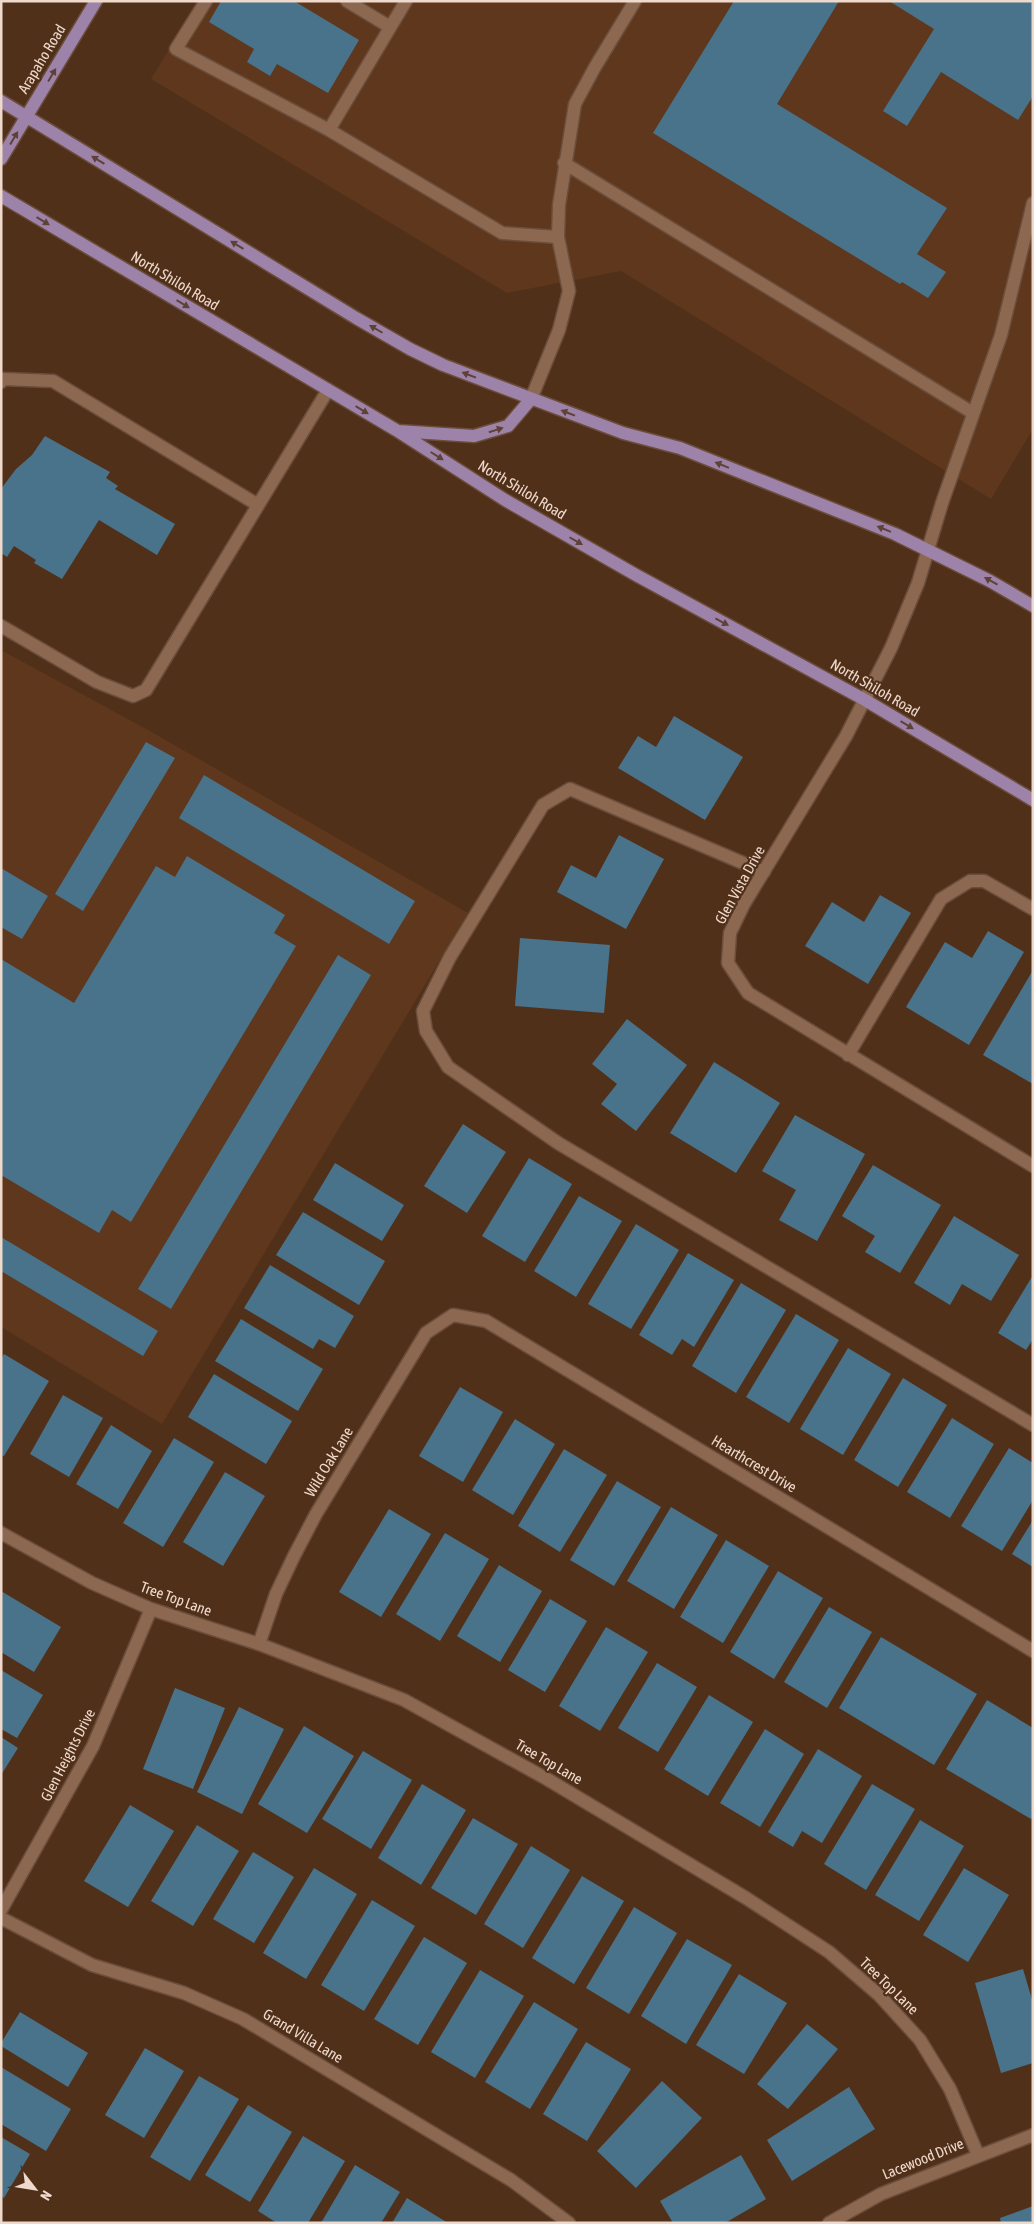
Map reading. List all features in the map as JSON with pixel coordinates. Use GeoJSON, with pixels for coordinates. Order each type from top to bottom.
{"type":"FeatureCollection","features":[{"type":"Feature","properties":{"kind":"main road","name":"Arapaho Road"},"geometry":{"type":"LineString","coordinates":[[1,159],[96,1]]}},
{"type":"Feature","properties":{"kind":"main road"},"geometry":{"type":"LineString","coordinates":[[1,102],[410,349],[531,399],[623,433],[680,448],[895,534],[990,581],[1033,606]]}},
{"type":"Feature","properties":{"kind":"main road","name":"North Shiloh Road"},"geometry":{"type":"LineString","coordinates":[[1,196],[396,430],[506,500],[636,575],[865,700],[1033,800]]}},
{"type":"Feature","properties":{"kind":"main road"},"geometry":{"type":"LineString","coordinates":[[396,430],[474,436],[508,426],[531,399]]}},
{"type":"Feature","properties":{"kind":"street"},"geometry":{"type":"LineString","coordinates":[[206,1],[176,49],[329,130],[502,232],[558,237]]}},
{"type":"Feature","properties":{"kind":"street"},"geometry":{"type":"LineString","coordinates":[[347,1],[390,27]]}},
{"type":"Feature","properties":{"kind":"street"},"geometry":{"type":"LineString","coordinates":[[329,130],[406,1]]}},
{"type":"Feature","properties":{"kind":"street"},"geometry":{"type":"LineString","coordinates":[[531,399],[560,330],[569,291],[558,237],[558,205],[575,104],[635,1]]}},
{"type":"Feature","properties":{"kind":"street"},"geometry":{"type":"LineString","coordinates":[[564,163],[973,413]]}},
{"type":"Feature","properties":{"kind":"street","name":"Glen Vista Drive"},"geometry":{"type":"LineString","coordinates":[[1033,203],[1001,335],[942,502],[918,583],[891,648],[846,736],[744,904],[730,933],[728,963],[748,993],[1033,1166]]}},
{"type":"Feature","properties":{"kind":"street"},"geometry":{"type":"LineString","coordinates":[[1,382],[3,379],[53,381],[258,505]]}},
{"type":"Feature","properties":{"kind":"street"},"geometry":{"type":"LineString","coordinates":[[1,626],[97,682],[133,696],[146,690],[328,390]]}},
{"type":"Feature","properties":{"kind":"street"},"geometry":{"type":"LineString","coordinates":[[764,872],[570,789],[543,805],[450,957],[423,1011],[426,1031],[448,1067],[558,1143],[1033,1426]]}},
{"type":"Feature","properties":{"kind":"street"},"geometry":{"type":"LineString","coordinates":[[848,1055],[941,900],[970,881],[984,881],[1033,910]]}},
{"type":"Feature","properties":{"kind":"street","name":"Wild Oak Lane"},"geometry":{"type":"LineString","coordinates":[[259,1644],[276,1594],[316,1514],[426,1333],[453,1315]]}},
{"type":"Feature","properties":{"kind":"street","name":"Hearthcrest Drive"},"geometry":{"type":"LineString","coordinates":[[453,1315],[486,1321],[1033,1651]]}},
{"type":"Feature","properties":{"kind":"street","name":"Tree Top Lane"},"geometry":{"type":"LineString","coordinates":[[1,1533],[92,1583],[151,1609],[259,1644],[404,1700],[547,1778],[738,1893],[828,1952],[879,1995],[920,2040],[950,2090],[978,2155]]}},
{"type":"Feature","properties":{"kind":"street","name":"Glen Heights Drive"},"geometry":{"type":"LineString","coordinates":[[1,1910],[93,1746],[151,1609]]}},
{"type":"Feature","properties":{"kind":"street","name":"Grand Villa Lane"},"geometry":{"type":"LineString","coordinates":[[1,1918],[92,1966],[184,1993],[243,2019],[511,2180],[569,2223]]}},
{"type":"Feature","properties":{"kind":"street","name":"Lacewood Drive"},"geometry":{"type":"LineString","coordinates":[[829,2223],[881,2194],[1033,2135]]}},
{"type":"Feature","properties":{"kind":"shaded area"},"geometry":{"type":"Polygon","coordinates":[[[199,1],[1033,1],[1033,429],[991,499],[621,271],[507,293],[151,79],[199,1]]]}},
{"type":"Feature","properties":{"kind":"shaded area"},"geometry":{"type":"Polygon","coordinates":[[[1,650],[148,730],[468,913],[162,1424],[1,1327],[1,650]]]}},
{"type":"Feature","properties":{"kind":"building"},"geometry":{"type":"Polygon","coordinates":[[[221,1],[294,1],[359,40],[328,93],[277,64],[270,76],[247,62],[254,49],[209,22],[221,1]]]}},
{"type":"Feature","properties":{"kind":"building"},"geometry":{"type":"Polygon","coordinates":[[[734,1],[839,1],[777,104],[947,208],[917,254],[946,272],[928,298],[902,282],[900,284],[653,133],[734,1]]]}},
{"type":"Feature","properties":{"kind":"building"},"geometry":{"type":"Polygon","coordinates":[[[889,1],[1033,1],[1033,96],[1018,120],[941,72],[907,126],[883,111],[934,29],[889,1]]]}},
{"type":"Feature","properties":{"kind":"building"},"geometry":{"type":"Polygon","coordinates":[[[45,436],[110,472],[106,478],[118,486],[115,489],[175,524],[157,555],[99,520],[62,579],[34,563],[36,560],[14,546],[7,557],[1,553],[1,489],[16,469],[32,455],[45,436]]]}},
{"type":"Feature","properties":{"kind":"building"},"geometry":{"type":"Polygon","coordinates":[[[674,716],[743,757],[705,820],[618,768],[638,736],[656,747],[674,716]]]}},
{"type":"Feature","properties":{"kind":"building"},"geometry":{"type":"Polygon","coordinates":[[[146,742],[175,758],[83,911],[55,894],[146,742]]]}},
{"type":"Feature","properties":{"kind":"building"},"geometry":{"type":"Polygon","coordinates":[[[204,775],[415,901],[389,944],[179,818],[204,775]]]}},
{"type":"Feature","properties":{"kind":"building"},"geometry":{"type":"Polygon","coordinates":[[[619,835],[664,859],[626,929],[557,892],[571,865],[596,878],[619,835]]]}},
{"type":"Feature","properties":{"kind":"building"},"geometry":{"type":"Polygon","coordinates":[[[187,856],[285,915],[274,933],[296,946],[131,1222],[112,1210],[99,1233],[1,1175],[1,959],[74,1003],[156,866],[175,877],[187,856]]]}},
{"type":"Feature","properties":{"kind":"building"},"geometry":{"type":"Polygon","coordinates":[[[1,868],[48,896],[22,939],[1,927],[1,868]]]}},
{"type":"Feature","properties":{"kind":"building"},"geometry":{"type":"Polygon","coordinates":[[[880,895],[911,913],[868,984],[805,946],[832,902],[864,922],[880,895]]]}},
{"type":"Feature","properties":{"kind":"building"},"geometry":{"type":"Polygon","coordinates":[[[988,931],[1024,952],[969,1045],[906,1007],[945,942],[972,958],[988,931]]]}},
{"type":"Feature","properties":{"kind":"building"},"geometry":{"type":"Polygon","coordinates":[[[520,938],[610,945],[604,1013],[515,1006],[520,938]]]}},
{"type":"Feature","properties":{"kind":"building"},"geometry":{"type":"Polygon","coordinates":[[[338,955],[371,975],[171,1309],[138,1289],[338,955]]]}},
{"type":"Feature","properties":{"kind":"building"},"geometry":{"type":"Polygon","coordinates":[[[1033,970],[1033,1084],[983,1055],[1033,970]]]}},
{"type":"Feature","properties":{"kind":"building"},"geometry":{"type":"Polygon","coordinates":[[[627,1019],[687,1065],[636,1131],[601,1104],[617,1084],[592,1064],[627,1019]]]}},
{"type":"Feature","properties":{"kind":"building"},"geometry":{"type":"Polygon","coordinates":[[[714,1062],[780,1103],[736,1173],[670,1133],[714,1062]]]}},
{"type":"Feature","properties":{"kind":"building"},"geometry":{"type":"Polygon","coordinates":[[[795,1115],[865,1154],[817,1241],[779,1220],[796,1190],[762,1171],[795,1115]]]}},
{"type":"Feature","properties":{"kind":"building"},"geometry":{"type":"Polygon","coordinates":[[[463,1124],[506,1152],[467,1213],[424,1186],[463,1124]]]}},
{"type":"Feature","properties":{"kind":"building"},"geometry":{"type":"Polygon","coordinates":[[[529,1158],[572,1184],[525,1262],[482,1236],[529,1158]]]}},
{"type":"Feature","properties":{"kind":"building"},"geometry":{"type":"Polygon","coordinates":[[[335,1163],[404,1205],[382,1241],[313,1200],[335,1163]]]}},
{"type":"Feature","properties":{"kind":"building"},"geometry":{"type":"Polygon","coordinates":[[[873,1165],[941,1205],[900,1273],[865,1252],[875,1236],[842,1216],[873,1165]]]}},
{"type":"Feature","properties":{"kind":"building"},"geometry":{"type":"Polygon","coordinates":[[[579,1196],[622,1221],[576,1297],[534,1271],[579,1196]]]}},
{"type":"Feature","properties":{"kind":"building"},"geometry":{"type":"Polygon","coordinates":[[[303,1212],[385,1261],[359,1305],[276,1255],[303,1212]]]}},
{"type":"Feature","properties":{"kind":"building"},"geometry":{"type":"Polygon","coordinates":[[[954,1216],[1019,1255],[991,1301],[962,1284],[950,1305],[914,1283],[954,1216]]]}},
{"type":"Feature","properties":{"kind":"building"},"geometry":{"type":"Polygon","coordinates":[[[636,1224],[679,1250],[631,1329],[588,1304],[636,1224]]]}},
{"type":"Feature","properties":{"kind":"building"},"geometry":{"type":"Polygon","coordinates":[[[1,1237],[158,1331],[143,1356],[1,1271],[1,1237]]]}},
{"type":"Feature","properties":{"kind":"building"},"geometry":{"type":"Polygon","coordinates":[[[688,1253],[734,1280],[694,1347],[682,1339],[672,1355],[639,1335],[688,1253]]]}},
{"type":"Feature","properties":{"kind":"building"},"geometry":{"type":"Polygon","coordinates":[[[270,1265],[354,1316],[335,1348],[319,1339],[313,1349],[244,1308],[270,1265]]]}},
{"type":"Feature","properties":{"kind":"building"},"geometry":{"type":"Polygon","coordinates":[[[1033,1275],[1033,1339],[1026,1350],[998,1333],[1033,1275]]]}},
{"type":"Feature","properties":{"kind":"building"},"geometry":{"type":"Polygon","coordinates":[[[741,1283],[786,1310],[736,1393],[692,1366],[741,1283]]]}},
{"type":"Feature","properties":{"kind":"building"},"geometry":{"type":"Polygon","coordinates":[[[796,1314],[839,1340],[789,1423],[746,1397],[796,1314]]]}},
{"type":"Feature","properties":{"kind":"building"},"geometry":{"type":"Polygon","coordinates":[[[241,1319],[323,1369],[298,1411],[215,1361],[241,1319]]]}},
{"type":"Feature","properties":{"kind":"building"},"geometry":{"type":"Polygon","coordinates":[[[848,1348],[891,1374],[843,1455],[800,1429],[848,1348]]]}},
{"type":"Feature","properties":{"kind":"building"},"geometry":{"type":"Polygon","coordinates":[[[4,1354],[49,1381],[4,1456],[1,1455],[1,1359],[4,1354]]]}},
{"type":"Feature","properties":{"kind":"building"},"geometry":{"type":"Polygon","coordinates":[[[214,1374],[292,1421],[266,1464],[188,1417],[214,1374]]]}},
{"type":"Feature","properties":{"kind":"building"},"geometry":{"type":"Polygon","coordinates":[[[903,1378],[947,1405],[898,1487],[854,1460],[903,1378]]]}},
{"type":"Feature","properties":{"kind":"building"},"geometry":{"type":"Polygon","coordinates":[[[460,1387],[503,1412],[463,1482],[419,1456],[460,1387]]]}},
{"type":"Feature","properties":{"kind":"building"},"geometry":{"type":"Polygon","coordinates":[[[63,1395],[103,1418],[69,1477],[30,1454],[63,1395]]]}},
{"type":"Feature","properties":{"kind":"building"},"geometry":{"type":"Polygon","coordinates":[[[952,1418],[994,1444],[950,1518],[907,1492],[952,1418]]]}},
{"type":"Feature","properties":{"kind":"building"},"geometry":{"type":"Polygon","coordinates":[[[515,1419],[555,1444],[513,1515],[472,1490],[515,1419]]]}},
{"type":"Feature","properties":{"kind":"building"},"geometry":{"type":"Polygon","coordinates":[[[111,1425],[152,1451],[118,1509],[76,1484],[111,1425]]]}},
{"type":"Feature","properties":{"kind":"building"},"geometry":{"type":"Polygon","coordinates":[[[174,1438],[214,1462],[163,1547],[123,1523],[174,1438]]]}},
{"type":"Feature","properties":{"kind":"building"},"geometry":{"type":"Polygon","coordinates":[[[1009,1448],[1033,1463],[1033,1500],[1002,1551],[961,1526],[1009,1448]]]}},
{"type":"Feature","properties":{"kind":"building"},"geometry":{"type":"Polygon","coordinates":[[[564,1449],[607,1475],[560,1552],[518,1526],[564,1449]]]}},
{"type":"Feature","properties":{"kind":"building"},"geometry":{"type":"Polygon","coordinates":[[[225,1472],[265,1496],[223,1566],[183,1542],[225,1472]]]}},
{"type":"Feature","properties":{"kind":"building"},"geometry":{"type":"Polygon","coordinates":[[[617,1481],[661,1507],[614,1586],[570,1560],[617,1481]]]}},
{"type":"Feature","properties":{"kind":"building"},"geometry":{"type":"Polygon","coordinates":[[[671,1507],[718,1535],[674,1609],[627,1581],[671,1507]]]}},
{"type":"Feature","properties":{"kind":"building"},"geometry":{"type":"Polygon","coordinates":[[[389,1509],[431,1534],[381,1617],[339,1592],[389,1509]]]}},
{"type":"Feature","properties":{"kind":"building"},"geometry":{"type":"Polygon","coordinates":[[[1033,1520],[1033,1567],[1012,1554],[1033,1520]]]}},
{"type":"Feature","properties":{"kind":"building"},"geometry":{"type":"Polygon","coordinates":[[[445,1533],[489,1559],[440,1641],[396,1614],[445,1533]]]}},
{"type":"Feature","properties":{"kind":"building"},"geometry":{"type":"Polygon","coordinates":[[[726,1540],[769,1566],[723,1643],[680,1617],[726,1540]]]}},
{"type":"Feature","properties":{"kind":"building"},"geometry":{"type":"Polygon","coordinates":[[[499,1565],[542,1591],[500,1662],[457,1636],[499,1565]]]}},
{"type":"Feature","properties":{"kind":"building"},"geometry":{"type":"Polygon","coordinates":[[[778,1571],[823,1598],[774,1679],[730,1652],[778,1571]]]}},
{"type":"Feature","properties":{"kind":"building"},"geometry":{"type":"Polygon","coordinates":[[[1,1591],[61,1627],[34,1672],[1,1652],[1,1591]]]}},
{"type":"Feature","properties":{"kind":"building"},"geometry":{"type":"Polygon","coordinates":[[[550,1599],[587,1621],[545,1692],[508,1670],[550,1599]]]}},
{"type":"Feature","properties":{"kind":"building"},"geometry":{"type":"Polygon","coordinates":[[[829,1607],[872,1632],[827,1708],[784,1682],[829,1607]]]}},
{"type":"Feature","properties":{"kind":"building"},"geometry":{"type":"Polygon","coordinates":[[[606,1627],[648,1652],[600,1731],[559,1706],[606,1627]]]}},
{"type":"Feature","properties":{"kind":"building"},"geometry":{"type":"Polygon","coordinates":[[[881,1637],[977,1694],[934,1765],[839,1708],[881,1637]]]}},
{"type":"Feature","properties":{"kind":"building"},"geometry":{"type":"Polygon","coordinates":[[[657,1663],[697,1687],[658,1752],[618,1728],[657,1663]]]}},
{"type":"Feature","properties":{"kind":"building"},"geometry":{"type":"Polygon","coordinates":[[[1,1670],[43,1695],[17,1738],[1,1729],[1,1670]]]}},
{"type":"Feature","properties":{"kind":"building"},"geometry":{"type":"Polygon","coordinates":[[[175,1688],[225,1708],[193,1789],[143,1769],[175,1688]]]}},
{"type":"Feature","properties":{"kind":"building"},"geometry":{"type":"Polygon","coordinates":[[[709,1695],[753,1722],[708,1796],[664,1769],[709,1695]]]}},
{"type":"Feature","properties":{"kind":"building"},"geometry":{"type":"Polygon","coordinates":[[[987,1700],[1033,1728],[1033,1816],[1031,1819],[946,1769],[987,1700]]]}},
{"type":"Feature","properties":{"kind":"building"},"geometry":{"type":"Polygon","coordinates":[[[239,1707],[284,1729],[242,1814],[197,1792],[239,1707]]]}},
{"type":"Feature","properties":{"kind":"building"},"geometry":{"type":"Polygon","coordinates":[[[304,1726],[354,1756],[307,1833],[258,1804],[304,1726]]]}},
{"type":"Feature","properties":{"kind":"building"},"geometry":{"type":"Polygon","coordinates":[[[765,1729],[804,1754],[760,1827],[720,1803],[765,1729]]]}},
{"type":"Feature","properties":{"kind":"building"},"geometry":{"type":"Polygon","coordinates":[[[1,1737],[18,1748],[1,1775],[1,1737]]]}},
{"type":"Feature","properties":{"kind":"building"},"geometry":{"type":"Polygon","coordinates":[[[818,1749],[862,1776],[822,1843],[802,1831],[793,1847],[768,1832],[818,1749]]]}},
{"type":"Feature","properties":{"kind":"building"},"geometry":{"type":"Polygon","coordinates":[[[363,1751],[412,1780],[371,1849],[322,1819],[363,1751]]]}},
{"type":"Feature","properties":{"kind":"building"},"geometry":{"type":"Polygon","coordinates":[[[422,1784],[466,1810],[421,1885],[378,1858],[422,1784]]]}},
{"type":"Feature","properties":{"kind":"building"},"geometry":{"type":"Polygon","coordinates":[[[872,1784],[915,1809],[866,1890],[824,1864],[872,1784]]]}},
{"type":"Feature","properties":{"kind":"building"},"geometry":{"type":"Polygon","coordinates":[[[130,1805],[174,1831],[128,1907],[84,1881],[130,1805]]]}},
{"type":"Feature","properties":{"kind":"building"},"geometry":{"type":"Polygon","coordinates":[[[473,1818],[518,1844],[476,1915],[431,1888],[473,1818]]]}},
{"type":"Feature","properties":{"kind":"building"},"geometry":{"type":"Polygon","coordinates":[[[920,1820],[964,1846],[919,1921],[875,1895],[920,1820]]]}},
{"type":"Feature","properties":{"kind":"building"},"geometry":{"type":"Polygon","coordinates":[[[197,1825],[239,1851],[193,1926],[151,1901],[197,1825]]]}},
{"type":"Feature","properties":{"kind":"building"},"geometry":{"type":"Polygon","coordinates":[[[531,1846],[570,1870],[523,1948],[484,1924],[531,1846]]]}},
{"type":"Feature","properties":{"kind":"building"},"geometry":{"type":"Polygon","coordinates":[[[253,1852],[294,1877],[254,1943],[213,1919],[253,1852]]]}},
{"type":"Feature","properties":{"kind":"building"},"geometry":{"type":"Polygon","coordinates":[[[314,1868],[357,1894],[306,1979],[263,1953],[314,1868]]]}},
{"type":"Feature","properties":{"kind":"building"},"geometry":{"type":"Polygon","coordinates":[[[964,1868],[1009,1895],[968,1962],[923,1935],[964,1868]]]}},
{"type":"Feature","properties":{"kind":"building"},"geometry":{"type":"Polygon","coordinates":[[[582,1876],[624,1901],[574,1984],[532,1958],[582,1876]]]}},
{"type":"Feature","properties":{"kind":"building"},"geometry":{"type":"Polygon","coordinates":[[[372,1900],[415,1926],[364,2011],[321,1985],[372,1900]]]}},
{"type":"Feature","properties":{"kind":"building"},"geometry":{"type":"Polygon","coordinates":[[[634,1907],[677,1933],[629,2014],[586,1988],[634,1907]]]}},
{"type":"Feature","properties":{"kind":"building"},"geometry":{"type":"Polygon","coordinates":[[[424,1937],[467,1963],[418,2045],[374,2019],[424,1937]]]}},
{"type":"Feature","properties":{"kind":"building"},"geometry":{"type":"Polygon","coordinates":[[[687,1939],[732,1965],[686,2044],[641,2016],[687,1939]]]}},
{"type":"Feature","properties":{"kind":"building"},"geometry":{"type":"Polygon","coordinates":[[[1023,1969],[1033,2003],[1033,2063],[1001,2073],[975,1983],[1023,1969]]]}},
{"type":"Feature","properties":{"kind":"building"},"geometry":{"type":"Polygon","coordinates":[[[480,1970],[524,1996],[475,2078],[431,2052],[480,1970]]]}},
{"type":"Feature","properties":{"kind":"building"},"geometry":{"type":"Polygon","coordinates":[[[739,1974],[787,2003],[744,2074],[696,2045],[739,1974]]]}},
{"type":"Feature","properties":{"kind":"building"},"geometry":{"type":"Polygon","coordinates":[[[534,2002],[578,2029],[530,2109],[485,2082],[534,2002]]]}},
{"type":"Feature","properties":{"kind":"building"},"geometry":{"type":"Polygon","coordinates":[[[20,2012],[88,2053],[68,2087],[1,2046],[20,2012]]]}},
{"type":"Feature","properties":{"kind":"building"},"geometry":{"type":"Polygon","coordinates":[[[807,2024],[838,2049],[788,2109],[757,2084],[807,2024]]]}},
{"type":"Feature","properties":{"kind":"building"},"geometry":{"type":"Polygon","coordinates":[[[586,2042],[631,2069],[587,2141],[543,2114],[586,2042]]]}},
{"type":"Feature","properties":{"kind":"building"},"geometry":{"type":"Polygon","coordinates":[[[145,2048],[184,2071],[144,2138],[105,2115],[145,2048]]]}},
{"type":"Feature","properties":{"kind":"building"},"geometry":{"type":"Polygon","coordinates":[[[1,2067],[71,2109],[46,2151],[1,2124],[1,2067]]]}},
{"type":"Feature","properties":{"kind":"building"},"geometry":{"type":"Polygon","coordinates":[[[199,2076],[239,2099],[190,2181],[150,2157],[199,2076]]]}},
{"type":"Feature","properties":{"kind":"building"},"geometry":{"type":"Polygon","coordinates":[[[662,2081],[702,2118],[636,2188],[597,2151],[662,2081]]]}},
{"type":"Feature","properties":{"kind":"building"},"geometry":{"type":"Polygon","coordinates":[[[849,2087],[875,2129],[792,2181],[767,2140],[849,2087]]]}},
{"type":"Feature","properties":{"kind":"building"},"geometry":{"type":"Polygon","coordinates":[[[248,2105],[292,2132],[250,2202],[205,2175],[248,2105]]]}},
{"type":"Feature","properties":{"kind":"building"},"geometry":{"type":"Polygon","coordinates":[[[303,2136],[345,2161],[308,2223],[277,2223],[258,2211],[303,2136]]]}},
{"type":"Feature","properties":{"kind":"building"},"geometry":{"type":"Polygon","coordinates":[[[1,2137],[30,2154],[4,2198],[1,2196],[1,2137]]]}},
{"type":"Feature","properties":{"kind":"building"},"geometry":{"type":"Polygon","coordinates":[[[741,2155],[766,2199],[725,2223],[673,2223],[660,2201],[741,2155]]]}},
{"type":"Feature","properties":{"kind":"building"},"geometry":{"type":"Polygon","coordinates":[[[355,2165],[400,2192],[381,2223],[321,2223],[355,2165]]]}},
{"type":"Feature","properties":{"kind":"building"},"geometry":{"type":"Polygon","coordinates":[[[407,2198],[448,2223],[392,2223],[407,2198]]]}},
{"type":"Feature","properties":{"kind":"building"},"geometry":{"type":"Polygon","coordinates":[[[1033,2206],[1033,2223],[1001,2223],[1000,2218],[1033,2206]]]}}]}
